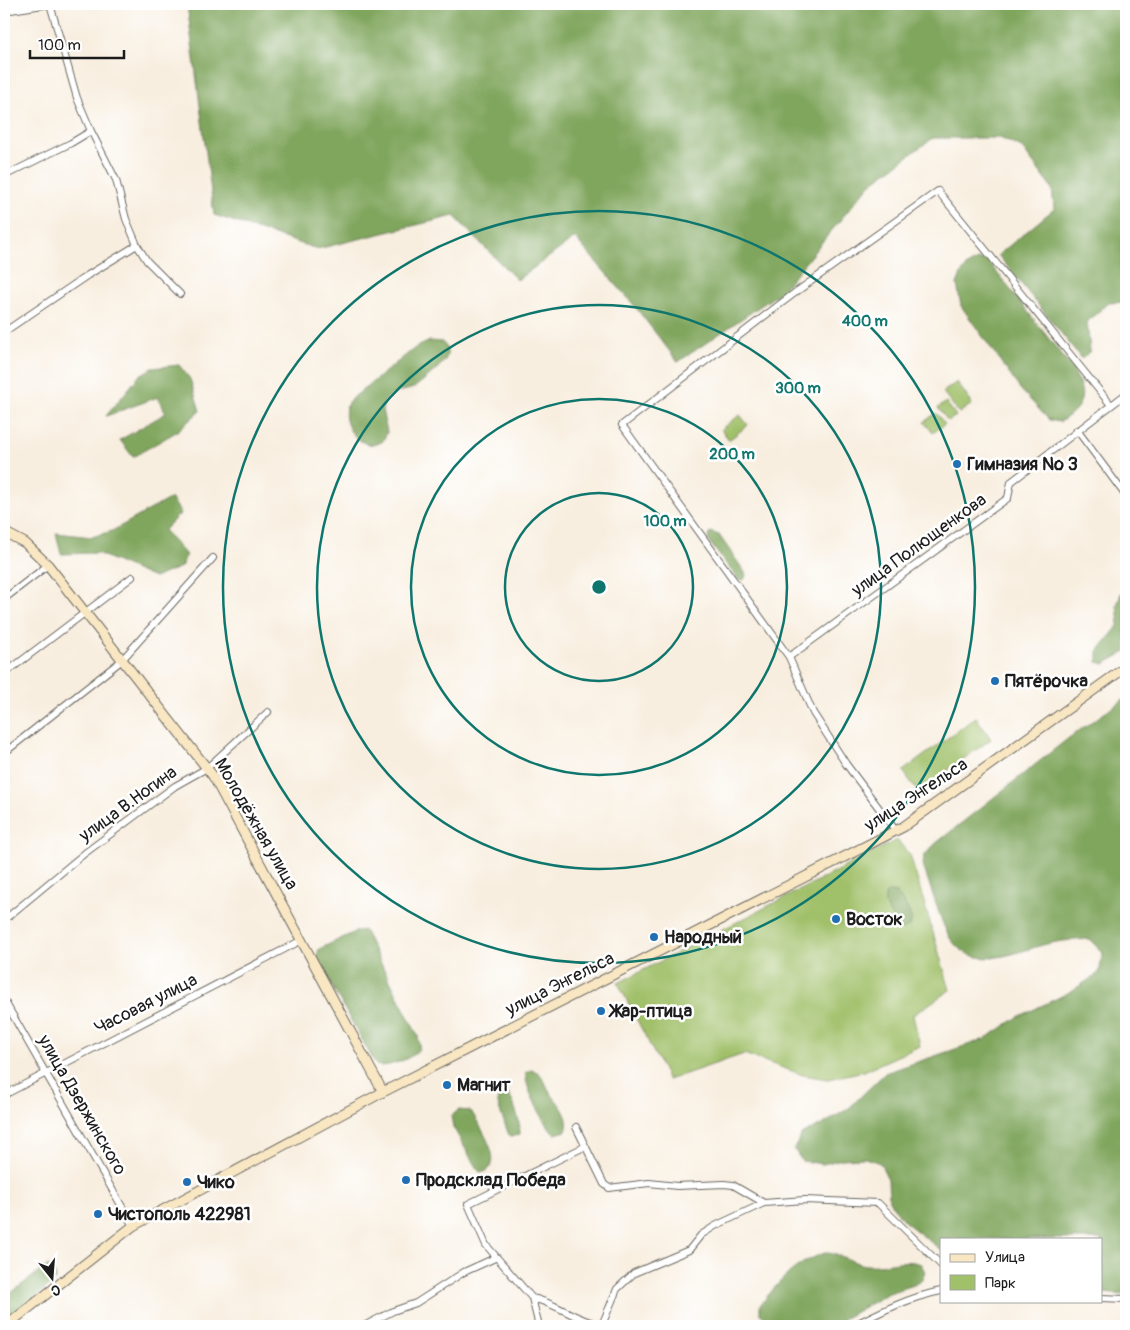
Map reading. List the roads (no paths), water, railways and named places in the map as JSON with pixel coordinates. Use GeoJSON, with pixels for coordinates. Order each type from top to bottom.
{"type":"FeatureCollection","features":[{"type":"Feature","properties":{"kind":"main road","name":"Молодёжная улица"},"geometry":{"type":"LineString","coordinates":[[4,532],[25,544],[48,565],[121,661],[207,768],[383,1092]]}},
{"type":"Feature","properties":{"kind":"main road","name":"улица Энгельса"},"geometry":{"type":"LineString","coordinates":[[6,1326],[133,1226],[383,1092],[896,831],[1126,666]]}},
{"type":"Feature","properties":{"kind":"street"},"geometry":{"type":"LineString","coordinates":[[4,11],[50,4],[60,32],[64,58],[91,131],[116,180],[126,219],[137,245],[147,261],[180,294]]}},
{"type":"Feature","properties":{"kind":"street"},"geometry":{"type":"LineString","coordinates":[[4,176],[91,131]]}},
{"type":"Feature","properties":{"kind":"street"},"geometry":{"type":"LineString","coordinates":[[896,831],[846,764],[814,714],[790,657],[622,425],[789,297],[938,191],[1111,405]]}},
{"type":"Feature","properties":{"kind":"street"},"geometry":{"type":"LineString","coordinates":[[4,332],[88,275],[137,245]]}},
{"type":"Feature","properties":{"kind":"street","name":"улица Полющенкова"},"geometry":{"type":"LineString","coordinates":[[790,657],[1008,498],[1011,482],[1126,394]]}},
{"type":"Feature","properties":{"kind":"street"},"geometry":{"type":"LineString","coordinates":[[1077,430],[1126,496]]}},
{"type":"Feature","properties":{"kind":"street"},"geometry":{"type":"LineString","coordinates":[[4,753],[121,661],[213,558]]}},
{"type":"Feature","properties":{"kind":"street"},"geometry":{"type":"LineString","coordinates":[[4,599],[48,565]]}},
{"type":"Feature","properties":{"kind":"street"},"geometry":{"type":"LineString","coordinates":[[4,674],[132,577]]}},
{"type":"Feature","properties":{"kind":"street","name":"улица В.Ногина"},"geometry":{"type":"LineString","coordinates":[[4,920],[98,843],[175,786],[207,768],[268,712]]}},
{"type":"Feature","properties":{"kind":"street","name":"Часовая улица"},"geometry":{"type":"LineString","coordinates":[[4,1095],[302,940]]}},
{"type":"Feature","properties":{"kind":"street","name":"улица Дзержинского"},"geometry":{"type":"LineString","coordinates":[[4,1000],[133,1226]]}},
{"type":"Feature","properties":{"kind":"street"},"geometry":{"type":"LineString","coordinates":[[576,1127],[584,1147],[604,1184],[609,1188],[649,1183],[677,1186],[724,1184],[732,1186],[764,1203]]}},
{"type":"Feature","properties":{"kind":"street"},"geometry":{"type":"LineString","coordinates":[[539,1326],[532,1298],[486,1246],[468,1204],[584,1147]]}},
{"type":"Feature","properties":{"kind":"street"},"geometry":{"type":"LineString","coordinates":[[532,1298],[543,1300],[580,1320],[603,1325],[617,1289],[634,1273],[689,1250],[700,1235],[764,1203],[805,1200],[878,1203],[940,1264]]}},
{"type":"Feature","properties":{"kind":"street"},"geometry":{"type":"LineString","coordinates":[[364,1326],[394,1311],[416,1303],[464,1272],[495,1258]]}},
{"type":"Feature","properties":{"kind":"street"},"geometry":{"type":"LineString","coordinates":[[852,1326],[881,1311],[926,1294],[940,1291]]}},
{"type":"Feature","properties":{"kind":"street"},"geometry":{"type":"LineString","coordinates":[[1102,1298],[1126,1299]]}},
{"type":"Feature","properties":{"kind":"place","name":"Гимназия № 3"},"geometry":{"type":"Point","coordinates":[957,464]}},
{"type":"Feature","properties":{"kind":"place","name":"Пятёрочка"},"geometry":{"type":"Point","coordinates":[995,681]}},
{"type":"Feature","properties":{"kind":"place","name":"Восток"},"geometry":{"type":"Point","coordinates":[836,919]}},
{"type":"Feature","properties":{"kind":"place","name":"Народный"},"geometry":{"type":"Point","coordinates":[654,937]}},
{"type":"Feature","properties":{"kind":"place","name":"Жар-птица"},"geometry":{"type":"Point","coordinates":[601,1011]}},
{"type":"Feature","properties":{"kind":"place","name":"Магнит"},"geometry":{"type":"Point","coordinates":[447,1085]}},
{"type":"Feature","properties":{"kind":"place","name":"Продсклад Победа"},"geometry":{"type":"Point","coordinates":[406,1180]}},
{"type":"Feature","properties":{"kind":"place","name":"Чико"},"geometry":{"type":"Point","coordinates":[187,1182]}},
{"type":"Feature","properties":{"kind":"place","name":"Чистополь 422981"},"geometry":{"type":"Point","coordinates":[98,1214]}}]}
